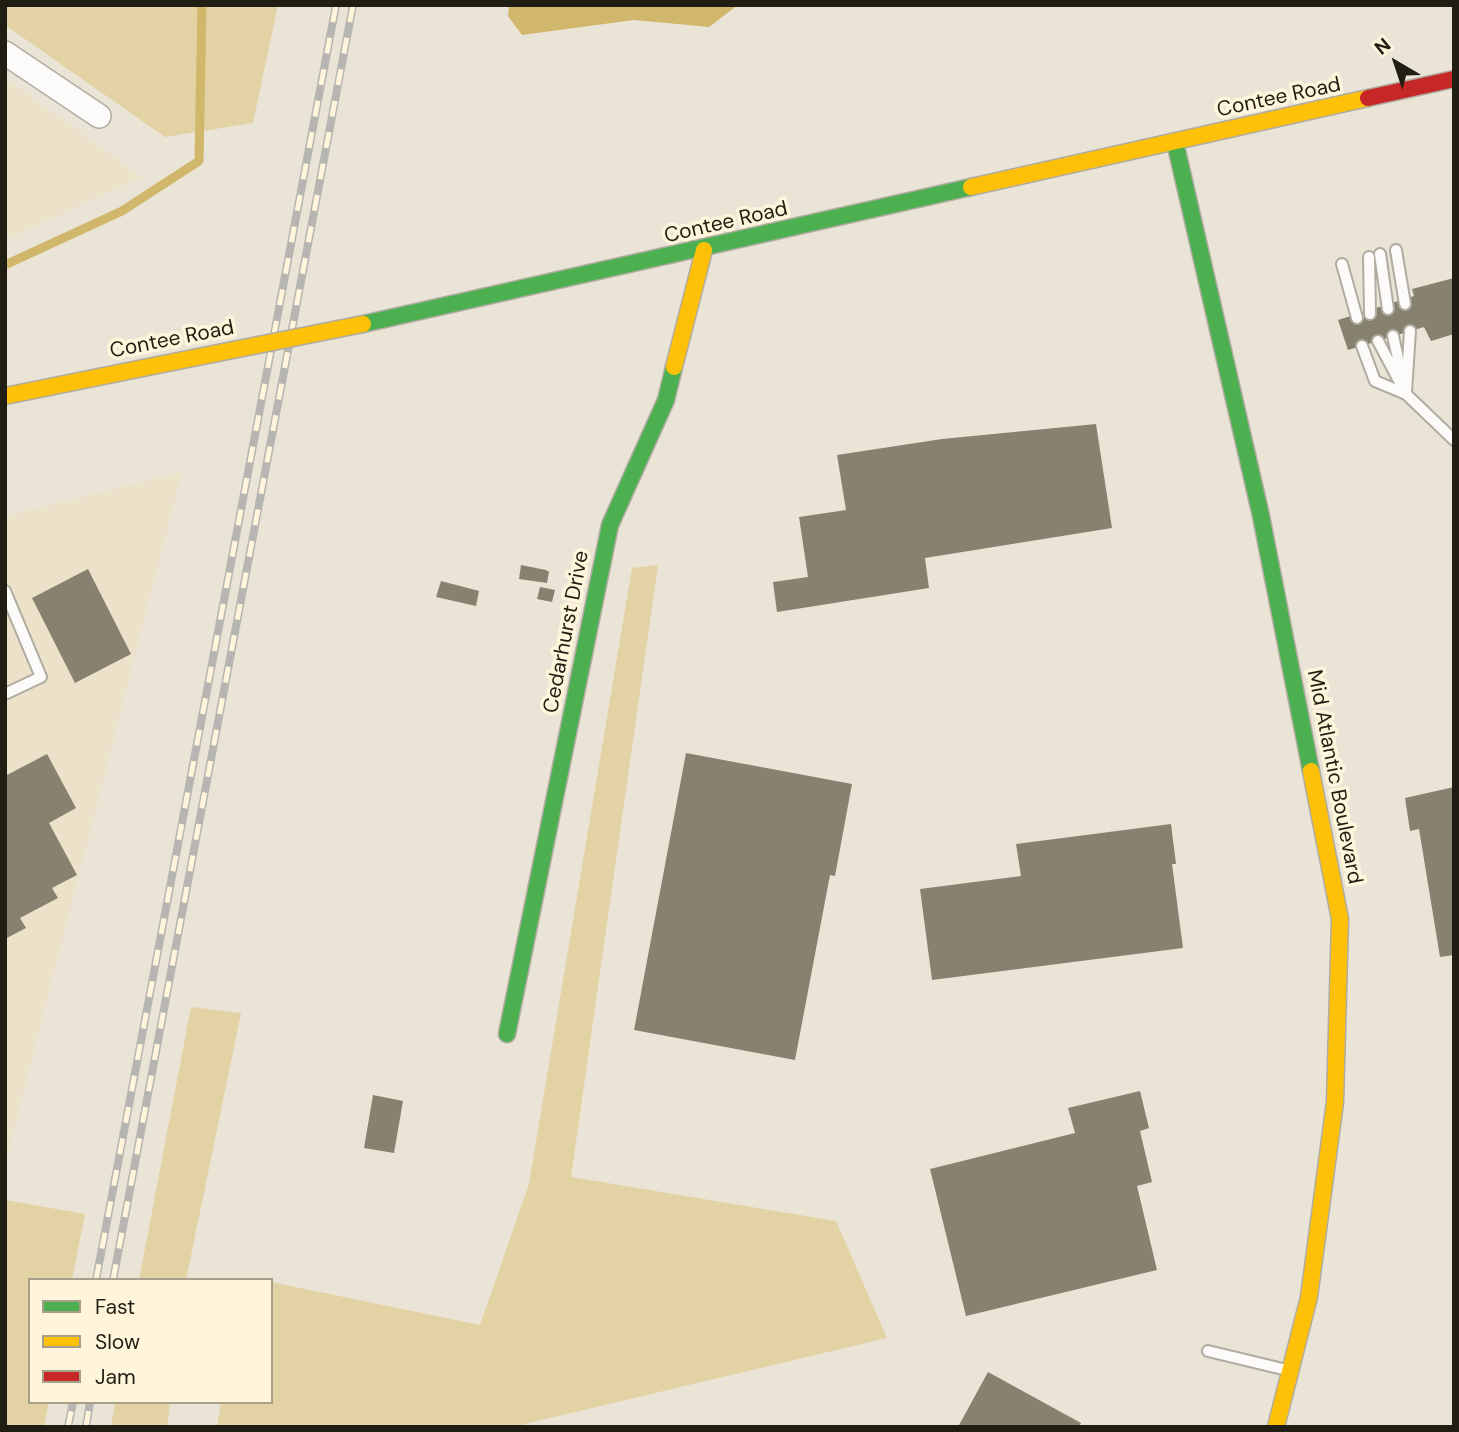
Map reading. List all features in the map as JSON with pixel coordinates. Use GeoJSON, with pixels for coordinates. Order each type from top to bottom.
{"type":"FeatureCollection","features":[{"type":"Feature","properties":{"kind":"street"},"geometry":{"type":"LineString","coordinates":[[5,53],[99,116]]}},
{"type":"Feature","properties":{"kind":"street","name":"Contee Road"},"geometry":{"type":"LineString","coordinates":[[5,396],[363,324],[704,250],[1454,79]]}},
{"type":"Feature","properties":{"kind":"street","name":"Mid Atlantic Boulevard"},"geometry":{"type":"LineString","coordinates":[[1175,142],[1261,516],[1340,919],[1335,1102],[1308,1297],[1276,1427]]}},
{"type":"Feature","properties":{"kind":"street","name":"Cedarhurst Drive"},"geometry":{"type":"LineString","coordinates":[[507,1034],[610,525],[666,400],[704,250]]}},
{"type":"Feature","properties":{"kind":"lane"},"geometry":{"type":"LineString","coordinates":[[1396,250],[1405,304]]}},
{"type":"Feature","properties":{"kind":"lane"},"geometry":{"type":"LineString","coordinates":[[1370,314],[1374,256],[1388,309]]}},
{"type":"Feature","properties":{"kind":"lane"},"geometry":{"type":"LineString","coordinates":[[1342,264],[1357,318]]}},
{"type":"Feature","properties":{"kind":"lane"},"geometry":{"type":"LineString","coordinates":[[1406,394],[1410,331]]}},
{"type":"Feature","properties":{"kind":"lane"},"geometry":{"type":"LineString","coordinates":[[1393,336],[1406,394]]}},
{"type":"Feature","properties":{"kind":"lane"},"geometry":{"type":"LineString","coordinates":[[1378,341],[1406,394],[1454,440]]}},
{"type":"Feature","properties":{"kind":"lane"},"geometry":{"type":"LineString","coordinates":[[1362,346],[1376,381],[1406,394]]}},
{"type":"Feature","properties":{"kind":"lane"},"geometry":{"type":"LineString","coordinates":[[5,591],[41,677],[5,694]]}},
{"type":"Feature","properties":{"kind":"lane"},"geometry":{"type":"LineString","coordinates":[[1208,1351],[1290,1370]]}},
{"type":"Feature","properties":{"kind":"shaded area"},"geometry":{"type":"Polygon","coordinates":[[[5,5],[278,5],[253,123],[165,137],[5,25],[5,5]]]}},
{"type":"Feature","properties":{"kind":"shaded area"},"geometry":{"type":"Polygon","coordinates":[[[509,5],[738,5],[709,27],[634,20],[522,35],[508,16],[509,5]]]}},
{"type":"Feature","properties":{"kind":"shaded area"},"geometry":{"type":"Polygon","coordinates":[[[5,78],[142,177],[5,240],[5,78]]]}},
{"type":"Feature","properties":{"kind":"shaded area"},"geometry":{"type":"Polygon","coordinates":[[[182,472],[5,1165],[5,516],[182,472]]]}},
{"type":"Feature","properties":{"kind":"shaded area"},"geometry":{"type":"Polygon","coordinates":[[[658,565],[571,1177],[836,1221],[887,1338],[512,1427],[217,1427],[221,1404],[273,1404],[273,1282],[480,1325],[529,1184],[632,568],[658,565]]]}},
{"type":"Feature","properties":{"kind":"shaded area"},"geometry":{"type":"Polygon","coordinates":[[[191,1007],[241,1013],[186,1278],[139,1278],[191,1007]]]}},
{"type":"Feature","properties":{"kind":"shaded area"},"geometry":{"type":"Polygon","coordinates":[[[5,1200],[85,1214],[72,1278],[28,1278],[28,1404],[49,1404],[44,1427],[5,1427],[5,1200]]]}},
{"type":"Feature","properties":{"kind":"shaded area"},"geometry":{"type":"Polygon","coordinates":[[[115,1404],[170,1404],[167,1427],[111,1427],[115,1404]]]}},
{"type":"Feature","properties":{"kind":"building"},"geometry":{"type":"Polygon","coordinates":[[[1454,278],[1454,334],[1431,341],[1424,327],[1348,350],[1338,320],[1414,296],[1412,289],[1454,278]]]}},
{"type":"Feature","properties":{"kind":"building"},"geometry":{"type":"Polygon","coordinates":[[[1096,424],[1112,528],[925,558],[929,588],[777,612],[773,582],[808,577],[799,517],[846,510],[837,455],[942,439],[1096,424]]]}},
{"type":"Feature","properties":{"kind":"building"},"geometry":{"type":"Polygon","coordinates":[[[521,565],[549,572],[547,583],[519,579],[521,565]]]}},
{"type":"Feature","properties":{"kind":"building"},"geometry":{"type":"Polygon","coordinates":[[[88,569],[131,654],[75,683],[32,598],[88,569]]]}},
{"type":"Feature","properties":{"kind":"building"},"geometry":{"type":"Polygon","coordinates":[[[441,581],[479,591],[476,606],[436,597],[441,581]]]}},
{"type":"Feature","properties":{"kind":"building"},"geometry":{"type":"Polygon","coordinates":[[[540,587],[555,590],[552,602],[537,599],[540,587]]]}},
{"type":"Feature","properties":{"kind":"building"},"geometry":{"type":"Polygon","coordinates":[[[686,753],[852,784],[835,876],[830,875],[795,1060],[634,1030],[686,753]]]}},
{"type":"Feature","properties":{"kind":"building"},"geometry":{"type":"Polygon","coordinates":[[[47,754],[76,808],[49,823],[77,875],[52,888],[58,898],[20,918],[26,928],[5,939],[5,776],[47,754]]]}},
{"type":"Feature","properties":{"kind":"building"},"geometry":{"type":"Polygon","coordinates":[[[1454,787],[1454,955],[1440,957],[1419,829],[1410,831],[1405,798],[1454,787]]]}},
{"type":"Feature","properties":{"kind":"building"},"geometry":{"type":"Polygon","coordinates":[[[1171,824],[1176,864],[1172,864],[1183,948],[932,980],[920,889],[1021,876],[1016,844],[1171,824]]]}},
{"type":"Feature","properties":{"kind":"building"},"geometry":{"type":"Polygon","coordinates":[[[1140,1091],[1149,1128],[1140,1131],[1152,1182],[1137,1186],[1157,1270],[966,1316],[930,1169],[1075,1133],[1068,1108],[1140,1091]]]}},
{"type":"Feature","properties":{"kind":"building"},"geometry":{"type":"Polygon","coordinates":[[[373,1095],[403,1101],[394,1153],[364,1148],[373,1095]]]}},
{"type":"Feature","properties":{"kind":"building"},"geometry":{"type":"Polygon","coordinates":[[[988,1372],[1081,1423],[1079,1427],[958,1427],[988,1372]]]}},
{"type":"Feature","properties":{"kind":"waterway"},"geometry":{"type":"LineString","coordinates":[[5,265],[122,211],[199,161],[202,5]]}},
{"type":"Feature","properties":{"kind":"railway"},"geometry":{"type":"LineString","coordinates":[[96,1278],[336,5]]}},
{"type":"Feature","properties":{"kind":"railway"},"geometry":{"type":"LineString","coordinates":[[113,1278],[353,5]]}},
{"type":"Feature","properties":{"kind":"railway"},"geometry":{"type":"LineString","coordinates":[[68,1427],[73,1404]]}},
{"type":"Feature","properties":{"kind":"railway"},"geometry":{"type":"LineString","coordinates":[[86,1427],[90,1404]]}},
{"type":"Feature","properties":{"kind":"traffic: fast"},"geometry":{"type":"LineString","coordinates":[[1175,142],[1261,516],[1311,771]]}},
{"type":"Feature","properties":{"kind":"traffic: fast"},"geometry":{"type":"LineString","coordinates":[[363,324],[971,187]]}},
{"type":"Feature","properties":{"kind":"traffic: fast"},"geometry":{"type":"LineString","coordinates":[[507,1034],[610,525],[666,400],[674,367]]}},
{"type":"Feature","properties":{"kind":"traffic: slow"},"geometry":{"type":"LineString","coordinates":[[971,187],[1368,98]]}},
{"type":"Feature","properties":{"kind":"traffic: slow"},"geometry":{"type":"LineString","coordinates":[[674,367],[704,250]]}},
{"type":"Feature","properties":{"kind":"traffic: slow"},"geometry":{"type":"LineString","coordinates":[[143,368],[363,324]]}},
{"type":"Feature","properties":{"kind":"traffic: slow"},"geometry":{"type":"LineString","coordinates":[[5,396],[143,368]]}},
{"type":"Feature","properties":{"kind":"traffic: slow"},"geometry":{"type":"LineString","coordinates":[[1276,1427],[1309,1297],[1335,1102],[1340,919],[1311,771]]}},
{"type":"Feature","properties":{"kind":"traffic: jam"},"geometry":{"type":"LineString","coordinates":[[1368,98],[1454,79]]}}]}
